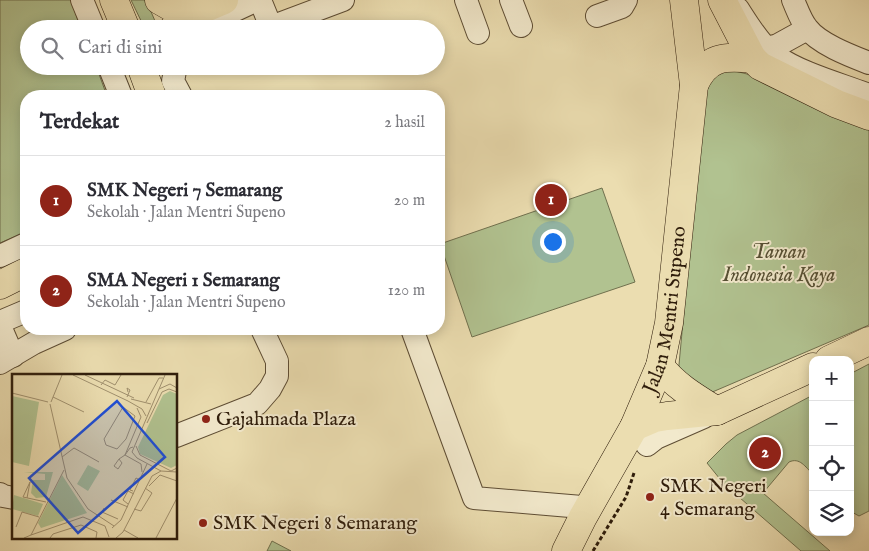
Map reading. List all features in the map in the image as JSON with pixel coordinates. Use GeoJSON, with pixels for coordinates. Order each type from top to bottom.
{"type":"FeatureCollection","features":[{"type":"Feature","properties":{"kind":"main road"},"geometry":{"type":"LineString","coordinates":[[114,0],[122,20]]}},
{"type":"Feature","properties":{"kind":"main road"},"geometry":{"type":"LineString","coordinates":[[159,0],[202,20],[224,0]]}},
{"type":"Feature","properties":{"kind":"main road","name":"Jalan Mentri Supeno"},"geometry":{"type":"LineString","coordinates":[[641,436],[660,366],[669,323],[694,85],[684,0]]}},
{"type":"Feature","properties":{"kind":"main road"},"geometry":{"type":"LineString","coordinates":[[722,0],[760,54],[769,71],[837,104],[869,116]]}},
{"type":"Feature","properties":{"kind":"main road"},"geometry":{"type":"LineString","coordinates":[[694,85],[700,72],[708,64],[716,60],[760,54]]}},
{"type":"Feature","properties":{"kind":"main road"},"geometry":{"type":"LineString","coordinates":[[144,75],[150,90]]}},
{"type":"Feature","properties":{"kind":"main road"},"geometry":{"type":"LineString","coordinates":[[0,285],[20,275]]}},
{"type":"Feature","properties":{"kind":"main road"},"geometry":{"type":"LineString","coordinates":[[837,356],[869,341]]}},
{"type":"Feature","properties":{"kind":"main road"},"geometry":{"type":"LineString","coordinates":[[660,366],[682,389],[717,411]]}},
{"type":"Feature","properties":{"kind":"main road","name":"Jalan Mentri Supeno"},"geometry":{"type":"LineString","coordinates":[[641,436],[655,418],[717,411],[809,371]]}},
{"type":"Feature","properties":{"kind":"main road"},"geometry":{"type":"LineString","coordinates":[[566,551],[583,517],[641,436]]}},
{"type":"Feature","properties":{"kind":"street"},"geometry":{"type":"LineString","coordinates":[[82,0],[90,20]]}},
{"type":"Feature","properties":{"kind":"street"},"geometry":{"type":"LineString","coordinates":[[202,20],[214,20],[259,0],[268,20]]}},
{"type":"Feature","properties":{"kind":"street"},"geometry":{"type":"LineString","coordinates":[[292,20],[343,0]]}},
{"type":"Feature","properties":{"kind":"street"},"geometry":{"type":"LineString","coordinates":[[466,0],[478,33]]}},
{"type":"Feature","properties":{"kind":"street"},"geometry":{"type":"LineString","coordinates":[[511,0],[521,26]]}},
{"type":"Feature","properties":{"kind":"street"},"geometry":{"type":"LineString","coordinates":[[596,16],[622,7],[626,0]]}},
{"type":"Feature","properties":{"kind":"street"},"geometry":{"type":"LineString","coordinates":[[733,0],[748,25],[760,54]]}},
{"type":"Feature","properties":{"kind":"street"},"geometry":{"type":"LineString","coordinates":[[793,0],[807,29],[823,42],[869,63]]}},
{"type":"Feature","properties":{"kind":"street"},"geometry":{"type":"LineString","coordinates":[[760,54],[807,29]]}},
{"type":"Feature","properties":{"kind":"street"},"geometry":{"type":"LineString","coordinates":[[760,54],[772,54],[835,84],[869,95]]}},
{"type":"Feature","properties":{"kind":"street"},"geometry":{"type":"LineString","coordinates":[[113,75],[119,90]]}},
{"type":"Feature","properties":{"kind":"street"},"geometry":{"type":"LineString","coordinates":[[174,75],[173,81],[178,90]]}},
{"type":"Feature","properties":{"kind":"street"},"geometry":{"type":"LineString","coordinates":[[0,256],[20,247]]}},
{"type":"Feature","properties":{"kind":"street"},"geometry":{"type":"LineString","coordinates":[[0,322],[20,314]]}},
{"type":"Feature","properties":{"kind":"street"},"geometry":{"type":"LineString","coordinates":[[0,326],[6,360],[52,335]]}},
{"type":"Feature","properties":{"kind":"street"},"geometry":{"type":"LineString","coordinates":[[178,435],[257,404],[270,389],[278,376],[277,361],[265,335]]}},
{"type":"Feature","properties":{"kind":"street"},"geometry":{"type":"LineString","coordinates":[[414,335],[474,498],[582,507],[583,517]]}},
{"type":"Feature","properties":{"kind":"street"},"geometry":{"type":"LineString","coordinates":[[845,356],[869,346]]}},
{"type":"Feature","properties":{"kind":"street","name":"Jalan Mentri Supeno"},"geometry":{"type":"LineString","coordinates":[[641,436],[656,438],[809,371]]}},
{"type":"Feature","properties":{"kind":"street"},"geometry":{"type":"LineString","coordinates":[[0,494],[12,498]]}},
{"type":"Feature","properties":{"kind":"path"},"geometry":{"type":"LineString","coordinates":[[594,551],[626,496],[636,468],[641,436]]}},
{"type":"Feature","properties":{"kind":"green space"},"geometry":{"type":"Polygon","coordinates":[[[0,0],[71,0],[78,20],[20,20],[20,75],[99,75],[105,90],[20,90],[20,235],[0,243],[0,0]]]}},
{"type":"Feature","properties":{"kind":"green space"},"geometry":{"type":"Polygon","coordinates":[[[131,0],[146,0],[155,20],[141,20],[131,0]]]}},
{"type":"Feature","properties":{"kind":"green space","name":"Taman Indonesia Kaya"},"geometry":{"type":"Polygon","coordinates":[[[731,70],[747,74],[869,124],[869,325],[675,408],[704,94],[713,77],[731,70]]]}},
{"type":"Feature","properties":{"kind":"green space"},"geometry":{"type":"Polygon","coordinates":[[[602,188],[635,282],[472,337],[445,259],[445,242],[602,188]]]}},
{"type":"Feature","properties":{"kind":"green space"},"geometry":{"type":"Polygon","coordinates":[[[869,364],[869,511],[859,516],[854,513],[854,372],[869,364]]]}},
{"type":"Feature","properties":{"kind":"green space"},"geometry":{"type":"Polygon","coordinates":[[[809,397],[809,470],[799,462],[789,462],[763,493],[809,533],[809,536],[813,536],[830,551],[801,551],[724,484],[707,463],[737,435],[809,397]]]}},
{"type":"Feature","properties":{"kind":"green space"},"geometry":{"type":"Polygon","coordinates":[[[272,541],[291,551],[267,551],[272,541]]]}},
{"type":"Feature","properties":{"kind":"place","name":"SMK Negeri 7 Semarang"},"geometry":{"type":"Point","coordinates":[551,200]}},
{"type":"Feature","properties":{"kind":"place","name":"Gajahmada Plaza"},"geometry":{"type":"Point","coordinates":[206,419]}},
{"type":"Feature","properties":{"kind":"place","name":"SMA Negeri 1 Semarang"},"geometry":{"type":"Point","coordinates":[765,453]}},
{"type":"Feature","properties":{"kind":"place","name":"SMK Negeri 4 Semarang"},"geometry":{"type":"Point","coordinates":[650,497]}},
{"type":"Feature","properties":{"kind":"place","name":"SMK Negeri 8 Semarang"},"geometry":{"type":"Point","coordinates":[203,523]}}]}
